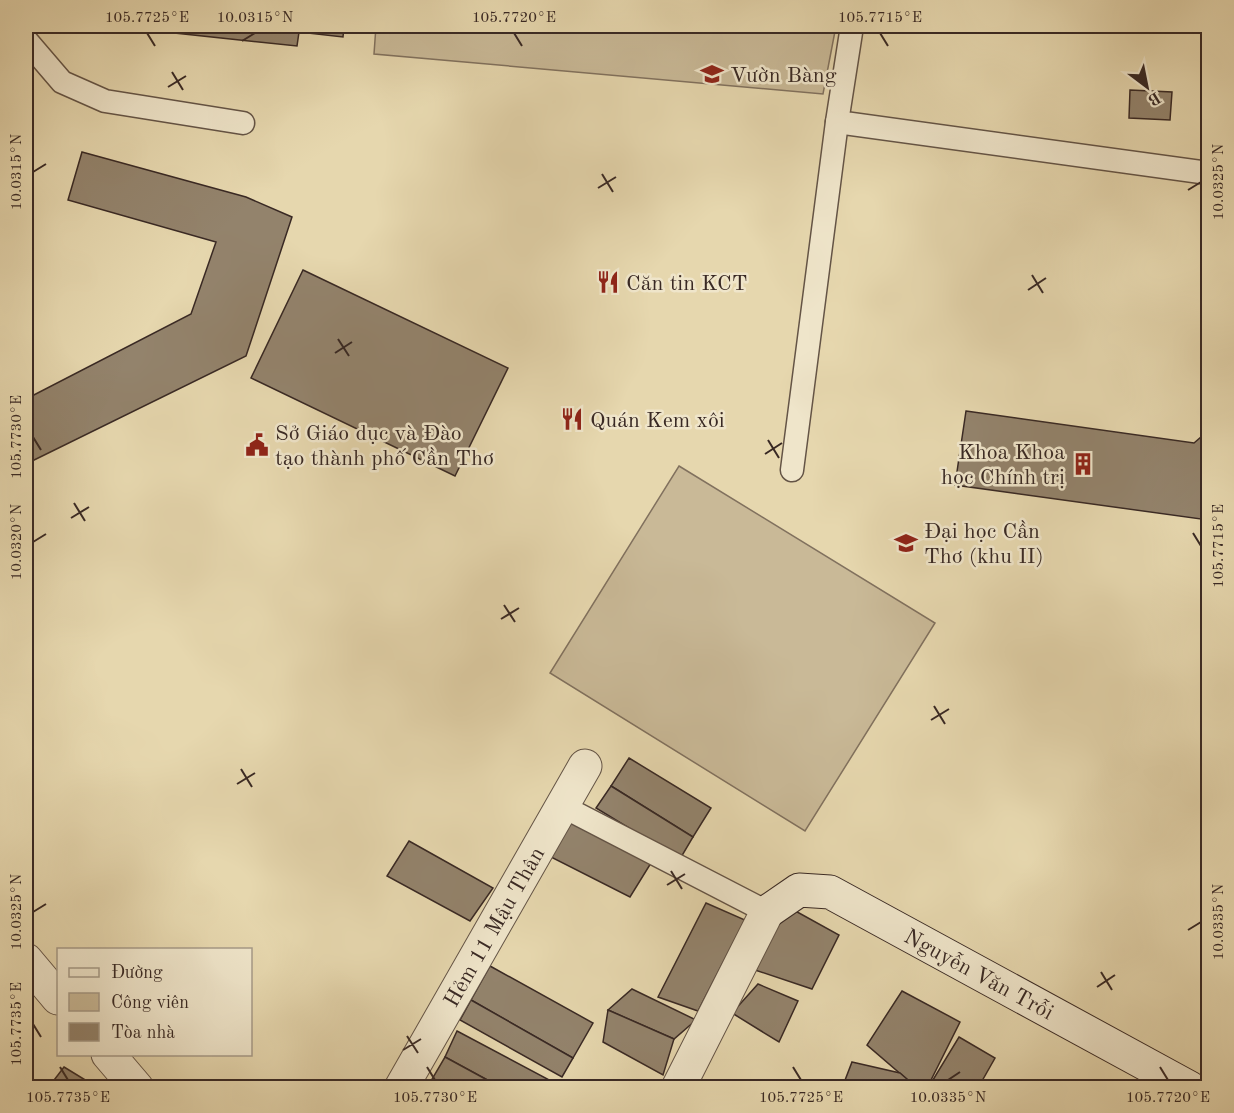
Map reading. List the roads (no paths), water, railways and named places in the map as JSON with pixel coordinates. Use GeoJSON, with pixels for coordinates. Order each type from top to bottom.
{"type":"FeatureCollection","features":[{"type":"Feature","properties":{"kind":"street","name":"Hẻm 11 Mậu Thân"},"geometry":{"type":"LineString","coordinates":[[401,1088],[585,766]]}},
{"type":"Feature","properties":{"kind":"street","name":"Nguyễn Văn Trỗi"},"geometry":{"type":"LineString","coordinates":[[767,912],[799,890],[830,892],[1190,1088]]}},
{"type":"Feature","properties":{"kind":"street"},"geometry":{"type":"LineString","coordinates":[[678,1088],[767,912]]}},
{"type":"Feature","properties":{"kind":"street"},"geometry":{"type":"LineString","coordinates":[[26,960],[57,997]]}},
{"type":"Feature","properties":{"kind":"street"},"geometry":{"type":"LineString","coordinates":[[110,1056],[137,1088]]}},
{"type":"Feature","properties":{"kind":"lane"},"geometry":{"type":"LineString","coordinates":[[792,470],[837,122],[852,26]]}},
{"type":"Feature","properties":{"kind":"lane"},"geometry":{"type":"LineString","coordinates":[[26,40],[62,82],[105,101],[243,123]]}},
{"type":"Feature","properties":{"kind":"lane"},"geometry":{"type":"LineString","coordinates":[[837,122],[1209,173]]}},
{"type":"Feature","properties":{"kind":"lane"},"geometry":{"type":"LineString","coordinates":[[562,806],[767,912]]}},
{"type":"Feature","properties":{"kind":"place","name":"Vườn Bàng"},"geometry":{"type":"Point","coordinates":[712,74]}},
{"type":"Feature","properties":{"kind":"place","name":"Căn tin KCT"},"geometry":{"type":"Point","coordinates":[608,282]}},
{"type":"Feature","properties":{"kind":"place","name":"Quán Kem xôi"},"geometry":{"type":"Point","coordinates":[572,419]}},
{"type":"Feature","properties":{"kind":"place","name":"Sở Giáo dục và Đào tạo thành phố Cần Thơ"},"geometry":{"type":"Point","coordinates":[257,445]}},
{"type":"Feature","properties":{"kind":"place","name":"Khoa Khoa học Chính trị"},"geometry":{"type":"Point","coordinates":[1083,464]}},
{"type":"Feature","properties":{"kind":"place","name":"Đại học Cần Thơ (khu II)"},"geometry":{"type":"Point","coordinates":[906,543]}}]}
